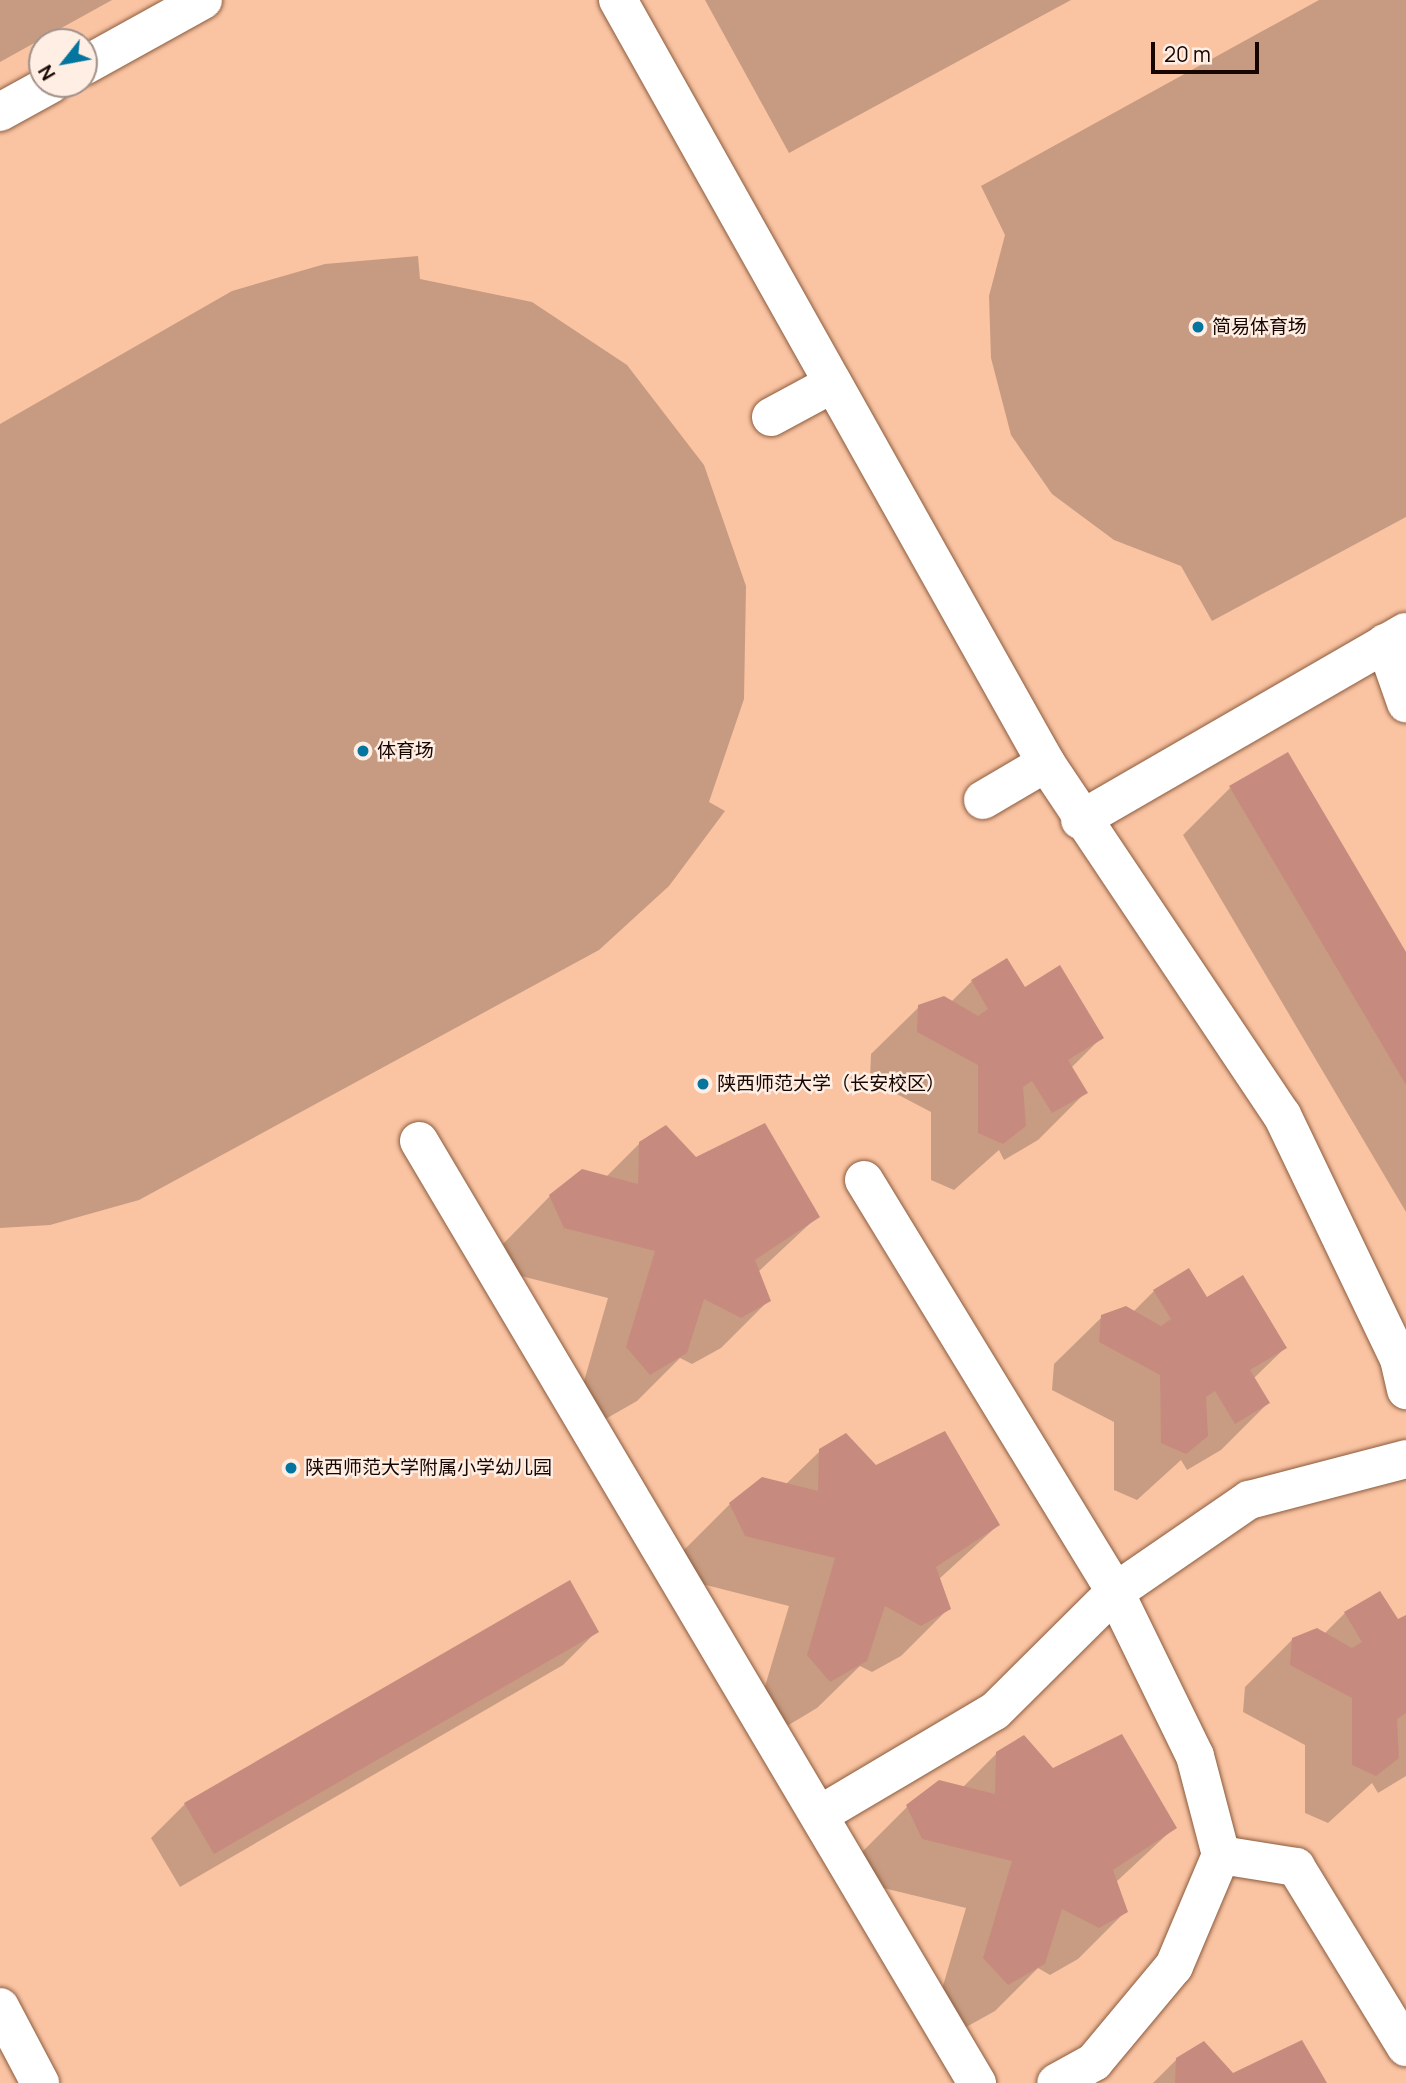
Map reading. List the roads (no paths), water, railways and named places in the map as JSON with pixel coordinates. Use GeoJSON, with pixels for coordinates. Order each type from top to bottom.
{"type":"FeatureCollection","features":[{"type":"Feature","properties":{"kind":"street"},"geometry":{"type":"LineString","coordinates":[[98,58],[203,0]]}},
{"type":"Feature","properties":{"kind":"street"},"geometry":{"type":"LineString","coordinates":[[618,0],[1046,763],[1080,820],[1282,1115],[1399,1359],[1406,1390]]}},
{"type":"Feature","properties":{"kind":"street"},"geometry":{"type":"LineString","coordinates":[[0,112],[28,97]]}},
{"type":"Feature","properties":{"kind":"street"},"geometry":{"type":"LineString","coordinates":[[771,417],[832,384]]}},
{"type":"Feature","properties":{"kind":"street"},"geometry":{"type":"LineString","coordinates":[[1080,820],[1396,638],[1406,703]]}},
{"type":"Feature","properties":{"kind":"street"},"geometry":{"type":"LineString","coordinates":[[983,800],[1046,763]]}},
{"type":"Feature","properties":{"kind":"street"},"geometry":{"type":"LineString","coordinates":[[419,1141],[977,2083]]}},
{"type":"Feature","properties":{"kind":"street"},"geometry":{"type":"LineString","coordinates":[[864,1180],[1115,1592],[1195,1756],[1220,1855],[1174,1966],[1094,2062],[1056,2083]]}},
{"type":"Feature","properties":{"kind":"street"},"geometry":{"type":"LineString","coordinates":[[819,1815],[995,1711],[1115,1592],[1249,1500],[1406,1459]]}},
{"type":"Feature","properties":{"kind":"street"},"geometry":{"type":"LineString","coordinates":[[1220,1855],[1296,1867],[1406,2047]]}},
{"type":"Feature","properties":{"kind":"street"},"geometry":{"type":"LineString","coordinates":[[0,2007],[40,2083]]}},
{"type":"Feature","properties":{"kind":"place","name":"简易体育场"},"geometry":{"type":"Point","coordinates":[1198,327]}},
{"type":"Feature","properties":{"kind":"place","name":"体育场"},"geometry":{"type":"Point","coordinates":[363,751]}},
{"type":"Feature","properties":{"kind":"place","name":"陕西师范大学（长安校区）"},"geometry":{"type":"Point","coordinates":[703,1084]}},
{"type":"Feature","properties":{"kind":"place","name":"陕西师范大学附属小学幼儿园"},"geometry":{"type":"Point","coordinates":[291,1468]}}]}
